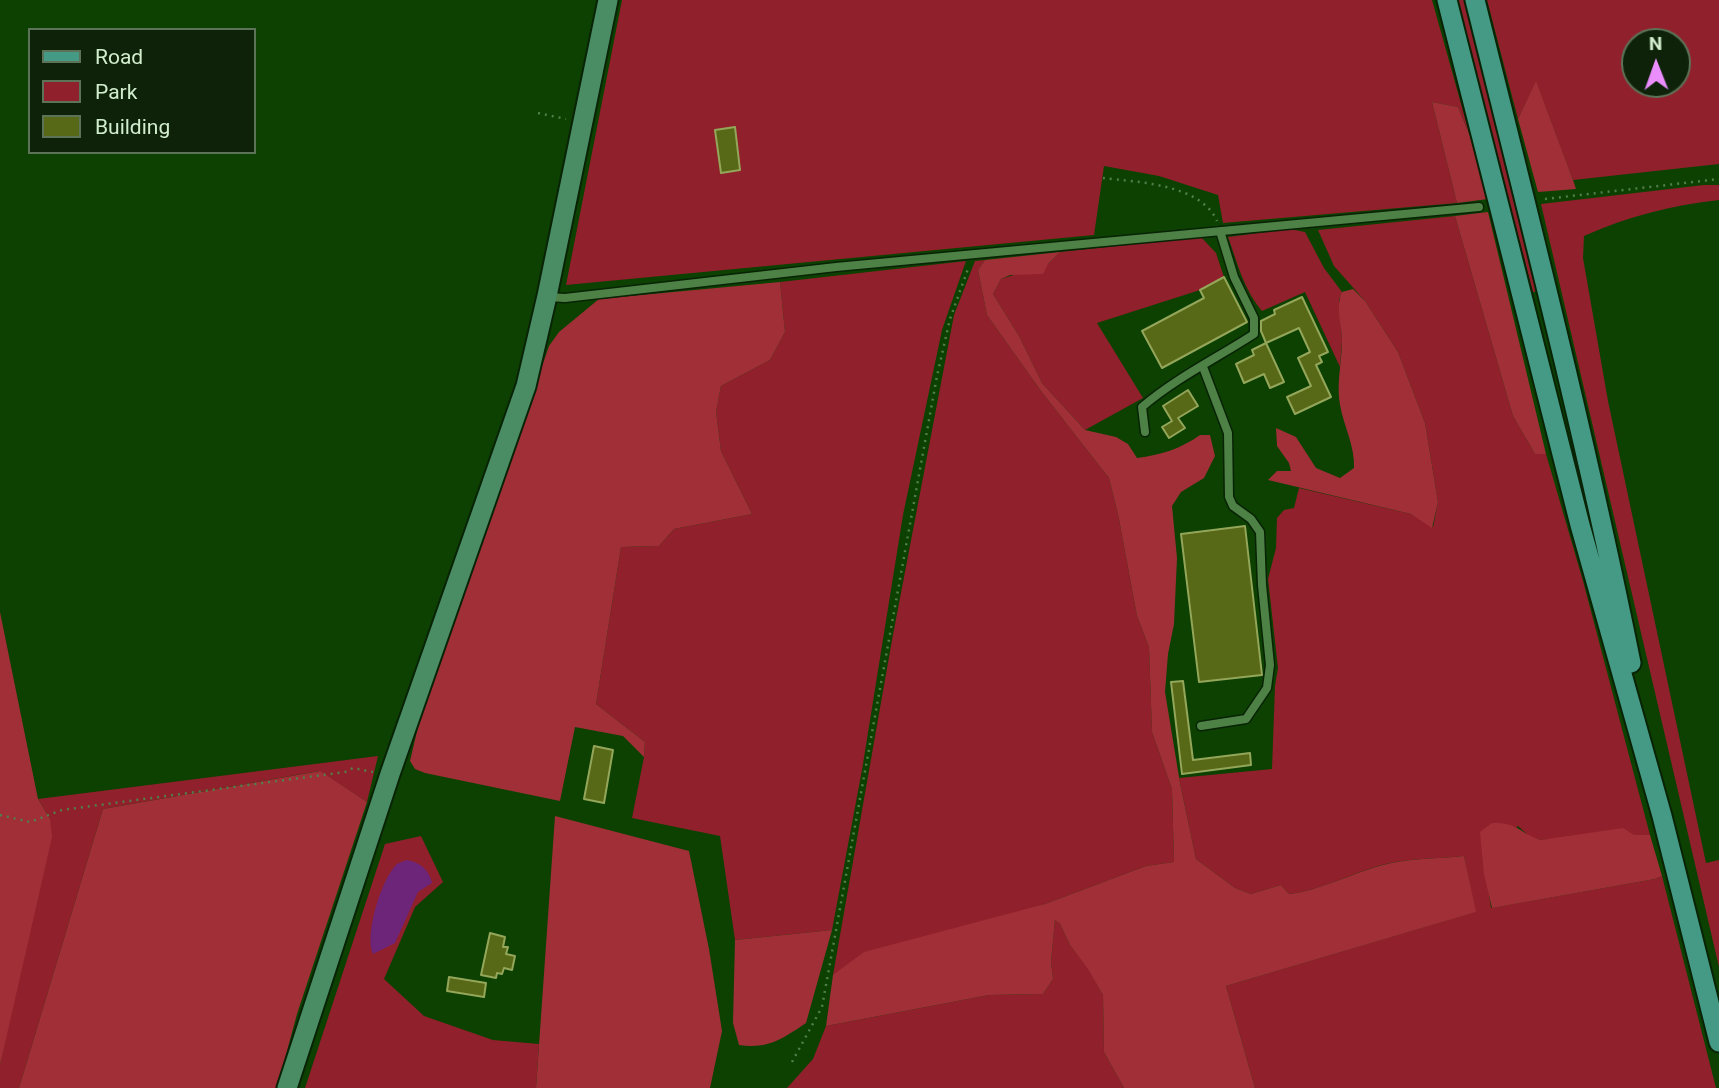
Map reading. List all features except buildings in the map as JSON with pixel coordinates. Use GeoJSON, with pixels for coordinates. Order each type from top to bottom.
{"type":"FeatureCollection","features":[{"type":"Feature","properties":{"kind":"main road"},"geometry":{"type":"LineString","coordinates":[[287,1088],[390,774],[526,386],[608,0]]}},
{"type":"Feature","properties":{"kind":"main road"},"geometry":{"type":"LineString","coordinates":[[1447,0],[1580,525],[1661,816],[1719,1042]]}},
{"type":"Feature","properties":{"kind":"main road"},"geometry":{"type":"LineString","coordinates":[[1475,0],[1602,518],[1661,816]]}},
{"type":"Feature","properties":{"kind":"lane"},"geometry":{"type":"LineString","coordinates":[[547,296],[565,298],[836,267],[1479,207]]}},
{"type":"Feature","properties":{"kind":"lane"},"geometry":{"type":"LineString","coordinates":[[1145,432],[1142,407],[1164,388],[1254,334],[1254,318],[1234,277],[1220,231]]}},
{"type":"Feature","properties":{"kind":"lane"},"geometry":{"type":"LineString","coordinates":[[1201,726],[1246,719],[1267,688],[1269,665],[1260,531],[1251,519],[1233,506],[1229,498],[1228,433],[1203,367]]}},
{"type":"Feature","properties":{"kind":"path"},"geometry":{"type":"LineString","coordinates":[[538,113],[582,125]]}},
{"type":"Feature","properties":{"kind":"path"},"geometry":{"type":"LineString","coordinates":[[1103,178],[1166,186],[1200,201],[1215,217],[1220,231]]}},
{"type":"Feature","properties":{"kind":"path"},"geometry":{"type":"LineString","coordinates":[[1545,199],[1719,179]]}},
{"type":"Feature","properties":{"kind":"path"},"geometry":{"type":"LineString","coordinates":[[792,1062],[822,1007],[937,376],[950,319],[969,269],[970,255]]}},
{"type":"Feature","properties":{"kind":"path"},"geometry":{"type":"LineString","coordinates":[[0,815],[30,822],[62,810],[345,772],[353,768],[390,774]]}},
{"type":"Feature","properties":{"kind":"green space"},"geometry":{"type":"Polygon","coordinates":[[[622,0],[1432,0],[1470,136],[1458,107],[1432,102],[1457,203],[1223,223],[1218,195],[1159,176],[1104,166],[1094,235],[566,285],[622,0]]]}},
{"type":"Feature","properties":{"kind":"green space"},"geometry":{"type":"Polygon","coordinates":[[[1455,0],[1465,0],[1539,291],[1533,292],[1455,0]]]}},
{"type":"Feature","properties":{"kind":"green space"},"geometry":{"type":"Polygon","coordinates":[[[1487,0],[1719,0],[1719,164],[1573,180],[1536,82],[1518,119],[1487,0]]]}},
{"type":"Feature","properties":{"kind":"green space"},"geometry":{"type":"Polygon","coordinates":[[[1719,185],[1719,200],[1650,213],[1584,236],[1583,258],[1608,401],[1706,863],[1719,860],[1719,967],[1541,204],[1719,185]]]}},
{"type":"Feature","properties":{"kind":"green space"},"geometry":{"type":"Polygon","coordinates":[[[1455,216],[1513,416],[1535,454],[1546,454],[1583,581],[1650,835],[1541,840],[1530,837],[1518,826],[1484,860],[1491,908],[1662,876],[1716,1088],[1255,1088],[1226,986],[1475,912],[1464,856],[1392,863],[1289,894],[1281,885],[1251,894],[1235,888],[1196,859],[1179,778],[1272,769],[1278,668],[1268,579],[1276,548],[1277,518],[1284,510],[1294,508],[1299,488],[1411,514],[1433,527],[1438,502],[1425,423],[1398,352],[1365,301],[1334,266],[1318,230],[1455,216]]]}},
{"type":"Feature","properties":{"kind":"green space"},"geometry":{"type":"Polygon","coordinates":[[[1290,229],[1305,232],[1324,268],[1342,292],[1339,300],[1342,340],[1340,367],[1305,292],[1262,311],[1246,285],[1228,237],[1290,229]]]}},
{"type":"Feature","properties":{"kind":"green space"},"geometry":{"type":"Polygon","coordinates":[[[1201,237],[1216,253],[1224,277],[1200,290],[1097,323],[1143,398],[1085,430],[1042,383],[1019,336],[993,294],[1001,279],[1048,264],[1060,252],[1201,237]]]}},
{"type":"Feature","properties":{"kind":"green space"},"geometry":{"type":"Polygon","coordinates":[[[985,260],[978,270],[987,315],[1041,391],[1109,478],[1137,616],[1149,647],[1152,732],[1172,789],[1174,862],[1146,866],[1045,904],[833,975],[892,640],[954,315],[975,261],[985,260]]]}},
{"type":"Feature","properties":{"kind":"green space"},"geometry":{"type":"Polygon","coordinates":[[[966,261],[942,330],[903,515],[862,770],[832,930],[735,940],[720,836],[632,818],[645,742],[596,704],[621,547],[659,546],[674,529],[752,514],[721,451],[716,412],[721,386],[770,360],[785,332],[780,282],[966,261]]]}},
{"type":"Feature","properties":{"kind":"green space"},"geometry":{"type":"Polygon","coordinates":[[[378,756],[367,802],[319,771],[103,809],[19,1088],[0,1088],[0,1065],[50,819],[38,799],[378,756]]]}},
{"type":"Feature","properties":{"kind":"green space"},"geometry":{"type":"Polygon","coordinates":[[[421,836],[443,882],[415,907],[384,979],[424,1016],[493,1040],[539,1044],[536,1088],[305,1088],[385,844],[421,836]]]}},
{"type":"Feature","properties":{"kind":"green space"},"geometry":{"type":"Polygon","coordinates":[[[1055,920],[1103,995],[1104,1052],[1124,1088],[787,1088],[813,1059],[826,1026],[989,995],[1043,994],[1053,979],[1051,962],[1055,920]]]}},
{"type":"Feature","properties":{"kind":"shaded area"},"geometry":{"type":"Polygon","coordinates":[[[1536,81],[1576,189],[1538,192],[1518,119],[1536,81]]]}},
{"type":"Feature","properties":{"kind":"shaded area"},"geometry":{"type":"Polygon","coordinates":[[[1432,102],[1458,107],[1470,136],[1488,199],[1457,203],[1432,102]]]}},
{"type":"Feature","properties":{"kind":"shaded area"},"geometry":{"type":"Polygon","coordinates":[[[1488,212],[1546,454],[1535,454],[1513,416],[1455,216],[1488,212]]]}},
{"type":"Feature","properties":{"kind":"shaded area"},"geometry":{"type":"Polygon","coordinates":[[[1060,252],[1048,264],[1043,274],[1010,275],[1001,279],[993,294],[1019,336],[1042,383],[1085,430],[1116,437],[1128,444],[1137,458],[1170,451],[1200,435],[1210,435],[1215,456],[1204,478],[1181,492],[1172,506],[1177,558],[1174,624],[1165,692],[1196,859],[1235,888],[1251,894],[1281,885],[1289,894],[1393,863],[1464,856],[1476,912],[1226,986],[1255,1088],[1124,1088],[1104,1052],[1103,995],[1055,920],[1051,962],[1053,979],[1043,994],[989,995],[826,1026],[833,975],[864,952],[1045,904],[1146,866],[1174,862],[1172,789],[1152,732],[1149,647],[1137,616],[1109,478],[1041,391],[987,315],[978,270],[985,260],[1060,252]]]}},
{"type":"Feature","properties":{"kind":"shaded area"},"geometry":{"type":"Polygon","coordinates":[[[780,282],[785,332],[770,360],[721,386],[716,412],[721,451],[752,514],[674,529],[659,546],[621,547],[596,704],[645,742],[644,757],[623,736],[575,727],[560,801],[415,769],[410,761],[418,727],[549,346],[559,332],[599,299],[780,282]]]}},
{"type":"Feature","properties":{"kind":"shaded area"},"geometry":{"type":"Polygon","coordinates":[[[1353,289],[1365,301],[1398,352],[1425,423],[1438,502],[1432,528],[1411,514],[1268,480],[1277,471],[1291,471],[1289,463],[1277,446],[1276,428],[1296,437],[1316,468],[1340,478],[1354,468],[1353,452],[1339,397],[1342,340],[1339,304],[1342,292],[1353,289]]]}},
{"type":"Feature","properties":{"kind":"shaded area"},"geometry":{"type":"Polygon","coordinates":[[[0,612],[38,799],[50,819],[52,837],[0,1065],[0,612]]]}},
{"type":"Feature","properties":{"kind":"shaded area"},"geometry":{"type":"Polygon","coordinates":[[[320,771],[367,802],[297,1014],[277,1088],[19,1088],[103,809],[320,771]]]}},
{"type":"Feature","properties":{"kind":"shaded area"},"geometry":{"type":"Polygon","coordinates":[[[555,816],[689,851],[722,1031],[710,1088],[536,1088],[555,816]]]}},
{"type":"Feature","properties":{"kind":"shaded area"},"geometry":{"type":"Polygon","coordinates":[[[1492,823],[1513,826],[1541,840],[1623,828],[1634,835],[1650,835],[1662,876],[1492,908],[1484,874],[1480,832],[1492,823]]]}},
{"type":"Feature","properties":{"kind":"shaded area"},"geometry":{"type":"Polygon","coordinates":[[[407,860],[423,867],[432,883],[418,892],[395,943],[373,954],[372,922],[380,894],[391,871],[397,864],[407,860]]]}},
{"type":"Feature","properties":{"kind":"shaded area"},"geometry":{"type":"Polygon","coordinates":[[[832,930],[806,1023],[775,1042],[739,1045],[733,1023],[735,940],[832,930]]]}}]}
